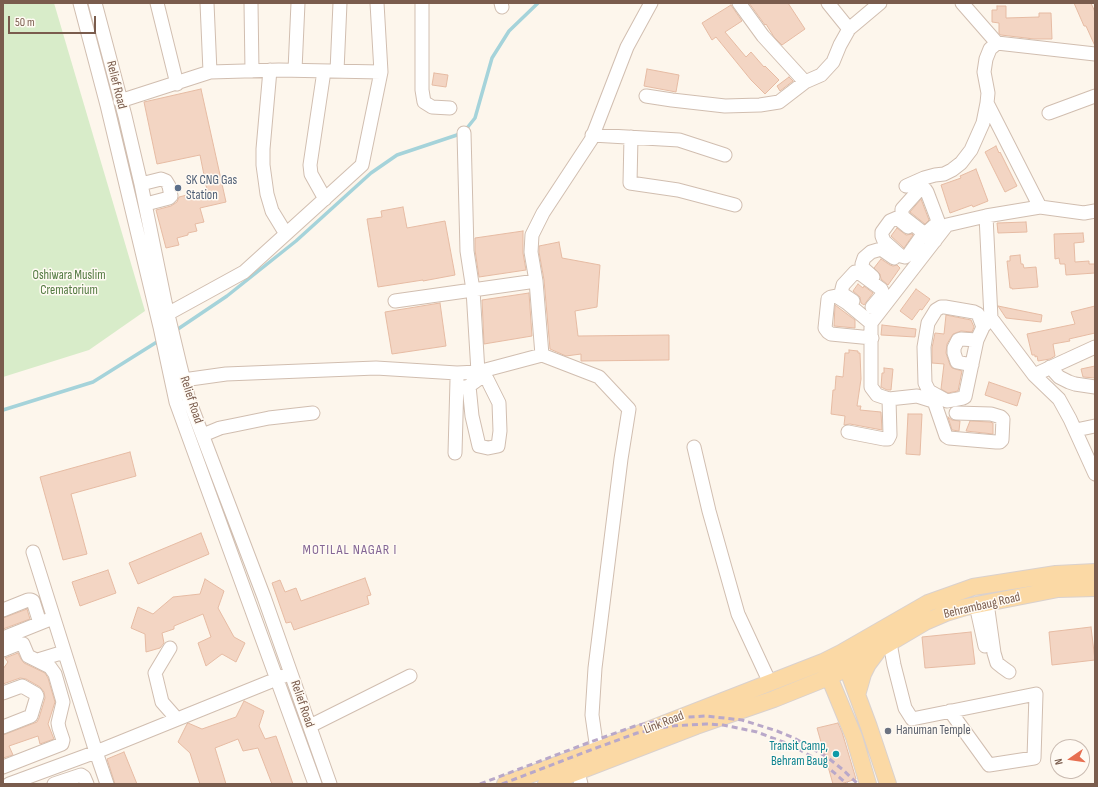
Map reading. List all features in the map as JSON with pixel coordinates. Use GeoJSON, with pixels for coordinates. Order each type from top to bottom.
{"type":"FeatureCollection","features":[{"type":"Feature","properties":{"kind":"main road","name":"Behrambaug Road"},"geometry":{"type":"LineString","coordinates":[[823,662],[928,603],[973,587],[1056,574],[1095,572]]}},
{"type":"Feature","properties":{"kind":"main road","name":"Behrambaug Road"},"geometry":{"type":"LineString","coordinates":[[809,685],[847,668],[925,622],[946,613],[982,604],[1058,590],[1095,588]]}},
{"type":"Feature","properties":{"kind":"main road"},"geometry":{"type":"LineString","coordinates":[[857,695],[863,674],[868,664],[885,646]]}},
{"type":"Feature","properties":{"kind":"main road"},"geometry":{"type":"LineString","coordinates":[[841,653],[888,784]]}},
{"type":"Feature","properties":{"kind":"main road","name":"Link Road"},"geometry":{"type":"LineString","coordinates":[[505,784],[597,750],[823,662]]}},
{"type":"Feature","properties":{"kind":"main road"},"geometry":{"type":"LineString","coordinates":[[823,662],[854,737],[868,784]]}},
{"type":"Feature","properties":{"kind":"main road","name":"Link Road"},"geometry":{"type":"LineString","coordinates":[[546,784],[579,778],[696,726],[774,699],[809,685]]}},
{"type":"Feature","properties":{"kind":"main road"},"geometry":{"type":"LineString","coordinates":[[809,685],[816,689],[830,693],[839,702]]}},
{"type":"Feature","properties":{"kind":"street","name":"Relief Road"},"geometry":{"type":"LineString","coordinates":[[80,3],[122,167],[164,321],[178,381],[189,400],[203,435],[264,597],[330,784]]}},
{"type":"Feature","properties":{"kind":"street","name":"Relief Road"},"geometry":{"type":"LineString","coordinates":[[95,3],[146,204],[164,321]]}},
{"type":"Feature","properties":{"kind":"street"},"geometry":{"type":"LineString","coordinates":[[157,3],[177,84]]}},
{"type":"Feature","properties":{"kind":"street"},"geometry":{"type":"LineString","coordinates":[[207,3],[210,72]]}},
{"type":"Feature","properties":{"kind":"street"},"geometry":{"type":"LineString","coordinates":[[252,3],[252,71]]}},
{"type":"Feature","properties":{"kind":"street"},"geometry":{"type":"LineString","coordinates":[[296,70],[298,3]]}},
{"type":"Feature","properties":{"kind":"street"},"geometry":{"type":"LineString","coordinates":[[337,71],[340,3]]}},
{"type":"Feature","properties":{"kind":"street"},"geometry":{"type":"LineString","coordinates":[[164,321],[244,272],[362,165],[381,72],[377,3]]}},
{"type":"Feature","properties":{"kind":"street"},"geometry":{"type":"LineString","coordinates":[[422,3],[421,74],[424,102],[432,107],[450,108]]}},
{"type":"Feature","properties":{"kind":"street"},"geometry":{"type":"LineString","coordinates":[[542,355],[536,281],[531,252],[532,235],[543,214],[591,140],[627,47],[651,3]]}},
{"type":"Feature","properties":{"kind":"street"},"geometry":{"type":"LineString","coordinates":[[739,3],[763,36],[805,82]]}},
{"type":"Feature","properties":{"kind":"street"},"geometry":{"type":"LineString","coordinates":[[828,3],[849,29]]}},
{"type":"Feature","properties":{"kind":"street"},"geometry":{"type":"LineString","coordinates":[[646,96],[725,106],[760,105],[779,102],[805,82],[821,75],[833,62],[849,29],[880,3]]}},
{"type":"Feature","properties":{"kind":"street"},"geometry":{"type":"LineString","coordinates":[[962,3],[997,43]]}},
{"type":"Feature","properties":{"kind":"street"},"geometry":{"type":"LineString","coordinates":[[906,186],[924,178],[948,172],[961,163],[971,150],[983,123],[987,103],[988,92],[984,72],[986,59],[990,48],[997,43],[1095,54],[1095,58]]}},
{"type":"Feature","properties":{"kind":"street"},"geometry":{"type":"LineString","coordinates":[[120,101],[177,84],[210,72],[270,70],[381,72]]}},
{"type":"Feature","properties":{"kind":"street"},"geometry":{"type":"LineString","coordinates":[[270,70],[263,165],[270,205],[286,234]]}},
{"type":"Feature","properties":{"kind":"street"},"geometry":{"type":"LineString","coordinates":[[324,71],[310,164],[311,174],[325,199]]}},
{"type":"Feature","properties":{"kind":"street"},"geometry":{"type":"LineString","coordinates":[[1049,113],[1095,96]]}},
{"type":"Feature","properties":{"kind":"street"},"geometry":{"type":"LineString","coordinates":[[987,103],[1040,207]]}},
{"type":"Feature","properties":{"kind":"street"},"geometry":{"type":"LineString","coordinates":[[464,133],[467,252],[473,290],[478,372]]}},
{"type":"Feature","properties":{"kind":"street"},"geometry":{"type":"LineString","coordinates":[[592,135],[679,140],[725,155]]}},
{"type":"Feature","properties":{"kind":"street"},"geometry":{"type":"LineString","coordinates":[[632,137],[630,183],[678,190],[735,205]]}},
{"type":"Feature","properties":{"kind":"street"},"geometry":{"type":"LineString","coordinates":[[122,167],[136,164]]}},
{"type":"Feature","properties":{"kind":"street"},"geometry":{"type":"LineString","coordinates":[[141,184],[160,179],[166,181],[169,186],[171,196],[146,204]]}},
{"type":"Feature","properties":{"kind":"street"},"geometry":{"type":"LineString","coordinates":[[956,413],[991,414],[1001,417],[1003,419],[1002,440],[1000,442],[996,442],[949,438],[946,436],[933,401],[917,396],[889,399],[877,394],[871,387],[868,338],[870,317],[894,294],[912,270],[928,239],[947,225],[986,216],[1040,207],[1084,213],[1095,211]]}},
{"type":"Feature","properties":{"kind":"street"},"geometry":{"type":"LineString","coordinates":[[986,216],[987,323],[977,340],[966,395],[963,398],[947,401],[929,391],[925,383],[924,347],[928,322],[936,310],[941,307],[945,307],[978,314],[987,323],[1034,375],[1059,399],[1090,453],[1095,474]]}},
{"type":"Feature","properties":{"kind":"street"},"geometry":{"type":"LineString","coordinates":[[894,294],[863,268],[862,264],[864,258],[871,252],[881,249],[912,270]]}},
{"type":"Feature","properties":{"kind":"street"},"geometry":{"type":"LineString","coordinates":[[395,301],[536,281]]}},
{"type":"Feature","properties":{"kind":"street"},"geometry":{"type":"LineString","coordinates":[[868,338],[831,334],[828,332],[826,328],[828,299],[836,296],[870,317]]}},
{"type":"Feature","properties":{"kind":"street"},"geometry":{"type":"LineString","coordinates":[[972,365],[957,362],[954,348],[958,340],[977,340]]}},
{"type":"Feature","properties":{"kind":"street"},"geometry":{"type":"LineString","coordinates":[[1034,375],[1095,347]]}},
{"type":"Feature","properties":{"kind":"street"},"geometry":{"type":"LineString","coordinates":[[178,381],[226,374],[376,368],[458,373],[478,372],[542,355],[599,377],[629,409],[620,466],[596,668],[592,715],[597,750]]}},
{"type":"Feature","properties":{"kind":"street"},"geometry":{"type":"LineString","coordinates":[[1050,367],[1059,377],[1069,382],[1095,387]]}},
{"type":"Feature","properties":{"kind":"street"},"geometry":{"type":"LineString","coordinates":[[458,373],[472,416],[479,446],[488,448],[498,446],[500,431],[499,403],[487,379],[480,378],[463,387]]}},
{"type":"Feature","properties":{"kind":"street","name":"Relief Road"},"geometry":{"type":"LineString","coordinates":[[178,381],[176,402],[315,784]]}},
{"type":"Feature","properties":{"kind":"street"},"geometry":{"type":"LineString","coordinates":[[455,453],[463,387]]}},
{"type":"Feature","properties":{"kind":"street"},"geometry":{"type":"LineString","coordinates":[[848,432],[884,440],[888,439],[890,435],[889,399]]}},
{"type":"Feature","properties":{"kind":"street"},"geometry":{"type":"LineString","coordinates":[[203,435],[220,428],[269,418],[313,413]]}},
{"type":"Feature","properties":{"kind":"street"},"geometry":{"type":"LineString","coordinates":[[1076,430],[1095,426]]}},
{"type":"Feature","properties":{"kind":"street"},"geometry":{"type":"LineString","coordinates":[[694,446],[709,511],[738,614],[770,683]]}},
{"type":"Feature","properties":{"kind":"street"},"geometry":{"type":"LineString","coordinates":[[33,552],[107,784]]}},
{"type":"Feature","properties":{"kind":"street"},"geometry":{"type":"LineString","coordinates":[[3,610],[31,600],[33,601],[40,623]]}},
{"type":"Feature","properties":{"kind":"street"},"geometry":{"type":"LineString","coordinates":[[982,604],[989,662]]}},
{"type":"Feature","properties":{"kind":"street"},"geometry":{"type":"LineString","coordinates":[[982,604],[997,663],[1009,672]]}},
{"type":"Feature","properties":{"kind":"street"},"geometry":{"type":"LineString","coordinates":[[3,638],[53,618]]}},
{"type":"Feature","properties":{"kind":"street"},"geometry":{"type":"LineString","coordinates":[[3,650],[21,643],[24,645],[28,656],[50,667],[55,674],[63,702],[58,723],[63,740],[62,744],[3,767]]}},
{"type":"Feature","properties":{"kind":"street"},"geometry":{"type":"LineString","coordinates":[[885,646],[894,665],[905,708],[912,719],[950,711],[1036,694],[1034,758],[989,765],[950,711]]}},
{"type":"Feature","properties":{"kind":"street"},"geometry":{"type":"LineString","coordinates":[[170,648],[155,673],[162,702],[177,719]]}},
{"type":"Feature","properties":{"kind":"street"},"geometry":{"type":"LineString","coordinates":[[38,660],[64,652]]}},
{"type":"Feature","properties":{"kind":"street"},"geometry":{"type":"LineString","coordinates":[[9,784],[96,752],[277,678],[292,674]]}},
{"type":"Feature","properties":{"kind":"street"},"geometry":{"type":"LineString","coordinates":[[310,726],[410,676]]}},
{"type":"Feature","properties":{"kind":"street"},"geometry":{"type":"LineString","coordinates":[[3,693],[22,686],[37,696],[31,716],[3,728]]}},
{"type":"Feature","properties":{"kind":"street"},"geometry":{"type":"LineString","coordinates":[[61,711],[81,705]]}},
{"type":"Feature","properties":{"kind":"street"},"geometry":{"type":"LineString","coordinates":[[56,784],[81,775],[84,777],[87,784]]}},
{"type":"Feature","properties":{"kind":"green space","name":"Oshiwara Muslim Crematorium"},"geometry":{"type":"Polygon","coordinates":[[[3,3],[54,3],[145,311],[89,350],[3,377],[3,3]]]}},
{"type":"Feature","properties":{"kind":"building"},"geometry":{"type":"Polygon","coordinates":[[[749,3],[788,3],[805,29],[782,45],[774,37],[766,24],[765,25],[749,3]]]}},
{"type":"Feature","properties":{"kind":"building"},"geometry":{"type":"Polygon","coordinates":[[[1074,3],[1091,3],[1095,12],[1095,46],[1086,26],[1084,26],[1074,3]]]}},
{"type":"Feature","properties":{"kind":"building"},"geometry":{"type":"Polygon","coordinates":[[[731,5],[742,21],[725,32],[746,57],[751,52],[764,67],[765,66],[779,80],[765,94],[751,80],[716,37],[712,40],[702,23],[731,5]]]}},
{"type":"Feature","properties":{"kind":"building"},"geometry":{"type":"Polygon","coordinates":[[[997,6],[1006,6],[1006,18],[1039,17],[1039,13],[1051,13],[1052,39],[1034,39],[999,34],[999,23],[992,22],[992,10],[997,10],[997,6]]]}},
{"type":"Feature","properties":{"kind":"building"},"geometry":{"type":"Polygon","coordinates":[[[647,69],[679,75],[676,92],[644,86],[647,69]]]}},
{"type":"Feature","properties":{"kind":"building"},"geometry":{"type":"Polygon","coordinates":[[[434,73],[448,75],[446,87],[432,85],[434,73]]]}},
{"type":"Feature","properties":{"kind":"building"},"geometry":{"type":"Polygon","coordinates":[[[789,77],[793,81],[780,91],[777,86],[789,77]]]}},
{"type":"Feature","properties":{"kind":"building"},"geometry":{"type":"Polygon","coordinates":[[[201,89],[226,202],[200,208],[204,222],[195,224],[197,231],[177,238],[179,245],[166,248],[156,210],[171,206],[177,202],[179,197],[207,190],[200,155],[157,164],[144,102],[201,89]]]}},
{"type":"Feature","properties":{"kind":"building"},"geometry":{"type":"Polygon","coordinates":[[[996,146],[1017,186],[1005,192],[985,152],[996,146]]]}},
{"type":"Feature","properties":{"kind":"building"},"geometry":{"type":"Polygon","coordinates":[[[976,169],[988,201],[973,207],[972,205],[950,213],[941,185],[961,178],[960,176],[976,169]]]}},
{"type":"Feature","properties":{"kind":"building"},"geometry":{"type":"Polygon","coordinates":[[[921,199],[929,220],[925,224],[910,212],[921,199]]]}},
{"type":"Feature","properties":{"kind":"building"},"geometry":{"type":"Polygon","coordinates":[[[403,207],[407,228],[445,221],[455,275],[378,287],[367,219],[382,217],[381,211],[403,207]]]}},
{"type":"Feature","properties":{"kind":"building"},"geometry":{"type":"Polygon","coordinates":[[[1026,222],[1027,232],[998,233],[997,223],[1026,222]]]}},
{"type":"Feature","properties":{"kind":"building"},"geometry":{"type":"Polygon","coordinates":[[[897,228],[906,235],[913,235],[904,248],[891,236],[897,228]]]}},
{"type":"Feature","properties":{"kind":"building"},"geometry":{"type":"Polygon","coordinates":[[[523,231],[523,253],[526,270],[479,277],[475,250],[475,238],[523,231]]]}},
{"type":"Feature","properties":{"kind":"building"},"geometry":{"type":"Polygon","coordinates":[[[1083,233],[1084,242],[1074,243],[1075,262],[1089,261],[1089,264],[1095,264],[1095,273],[1066,275],[1065,264],[1060,264],[1059,258],[1055,259],[1054,234],[1083,233]]]}},
{"type":"Feature","properties":{"kind":"building"},"geometry":{"type":"Polygon","coordinates":[[[559,242],[562,258],[600,265],[597,307],[575,311],[578,336],[669,335],[669,360],[581,361],[581,354],[566,356],[550,349],[544,280],[539,246],[559,242]]]}},
{"type":"Feature","properties":{"kind":"building"},"geometry":{"type":"Polygon","coordinates":[[[1020,255],[1021,264],[1023,264],[1024,268],[1036,267],[1038,287],[1010,288],[1007,261],[1010,261],[1010,256],[1020,255]]]}},
{"type":"Feature","properties":{"kind":"building"},"geometry":{"type":"Polygon","coordinates":[[[881,259],[890,265],[897,265],[900,268],[888,285],[881,279],[880,274],[874,268],[881,259]]]}},
{"type":"Feature","properties":{"kind":"building"},"geometry":{"type":"Polygon","coordinates":[[[858,284],[863,288],[864,286],[873,293],[864,305],[861,303],[860,297],[853,291],[858,284]]]}},
{"type":"Feature","properties":{"kind":"building"},"geometry":{"type":"Polygon","coordinates":[[[916,289],[930,299],[912,320],[900,311],[916,289]]]}},
{"type":"Feature","properties":{"kind":"building"},"geometry":{"type":"Polygon","coordinates":[[[529,293],[532,336],[484,344],[482,300],[529,293]]]}},
{"type":"Feature","properties":{"kind":"building"},"geometry":{"type":"Polygon","coordinates":[[[440,303],[446,346],[392,354],[385,312],[440,303]]]}},
{"type":"Feature","properties":{"kind":"building"},"geometry":{"type":"Polygon","coordinates":[[[835,305],[855,320],[855,328],[834,326],[835,305]]]}},
{"type":"Feature","properties":{"kind":"building"},"geometry":{"type":"Polygon","coordinates":[[[998,306],[1042,315],[1041,322],[1006,318],[998,306]]]}},
{"type":"Feature","properties":{"kind":"building"},"geometry":{"type":"Polygon","coordinates":[[[1095,306],[1095,333],[1069,339],[1070,341],[1053,344],[1055,356],[1050,359],[1038,361],[1037,356],[1035,357],[1035,355],[1032,355],[1027,334],[1075,324],[1071,312],[1095,306]]]}},
{"type":"Feature","properties":{"kind":"building"},"geometry":{"type":"Polygon","coordinates":[[[946,315],[971,320],[974,327],[972,332],[961,331],[953,334],[947,344],[946,353],[950,365],[952,368],[962,371],[958,391],[948,393],[941,389],[944,364],[932,363],[932,348],[935,333],[944,334],[946,315]]]}},
{"type":"Feature","properties":{"kind":"building"},"geometry":{"type":"Polygon","coordinates":[[[882,325],[916,329],[915,337],[881,335],[882,325]]]}},
{"type":"Feature","properties":{"kind":"building"},"geometry":{"type":"Polygon","coordinates":[[[849,350],[858,351],[858,353],[860,353],[861,379],[857,406],[861,406],[860,410],[881,412],[882,430],[850,424],[844,425],[845,416],[831,414],[836,376],[843,377],[845,353],[849,353],[849,350]]]}},
{"type":"Feature","properties":{"kind":"building"},"geometry":{"type":"Polygon","coordinates":[[[1095,366],[1095,378],[1083,377],[1081,369],[1095,366]]]}},
{"type":"Feature","properties":{"kind":"building"},"geometry":{"type":"Polygon","coordinates":[[[884,368],[893,369],[891,390],[881,387],[884,368]]]}},
{"type":"Feature","properties":{"kind":"building"},"geometry":{"type":"Polygon","coordinates":[[[989,382],[1021,393],[1017,406],[985,395],[989,382]]]}},
{"type":"Feature","properties":{"kind":"building"},"geometry":{"type":"Polygon","coordinates":[[[908,414],[922,414],[920,455],[906,454],[908,414]]]}},
{"type":"Feature","properties":{"kind":"building"},"geometry":{"type":"Polygon","coordinates":[[[948,417],[952,420],[960,421],[959,431],[952,430],[948,417]]]}},
{"type":"Feature","properties":{"kind":"building"},"geometry":{"type":"Polygon","coordinates":[[[970,421],[993,423],[993,434],[966,431],[970,421]]]}},
{"type":"Feature","properties":{"kind":"building"},"geometry":{"type":"Polygon","coordinates":[[[130,452],[136,476],[71,494],[87,554],[63,560],[40,477],[130,452]]]}},
{"type":"Feature","properties":{"kind":"building"},"geometry":{"type":"Polygon","coordinates":[[[201,533],[209,554],[138,584],[129,563],[201,533]]]}},
{"type":"Feature","properties":{"kind":"building"},"geometry":{"type":"Polygon","coordinates":[[[108,570],[116,593],[80,606],[72,582],[108,570]]]}},
{"type":"Feature","properties":{"kind":"building"},"geometry":{"type":"Polygon","coordinates":[[[365,578],[371,595],[367,596],[369,604],[294,630],[291,622],[286,623],[272,583],[280,580],[285,592],[296,588],[301,601],[365,578]]]}},
{"type":"Feature","properties":{"kind":"building"},"geometry":{"type":"Polygon","coordinates":[[[205,579],[224,591],[218,608],[234,637],[245,643],[236,662],[222,654],[206,666],[198,643],[211,637],[203,614],[174,626],[174,629],[162,633],[164,643],[160,648],[146,652],[145,634],[131,628],[138,607],[153,614],[173,597],[200,594],[205,579]]]}},
{"type":"Feature","properties":{"kind":"building"},"geometry":{"type":"Polygon","coordinates":[[[27,609],[30,619],[3,629],[3,618],[27,609]]]}},
{"type":"Feature","properties":{"kind":"building"},"geometry":{"type":"Polygon","coordinates":[[[1091,627],[1095,660],[1052,665],[1049,632],[1091,627]]]}},
{"type":"Feature","properties":{"kind":"building"},"geometry":{"type":"Polygon","coordinates":[[[971,632],[975,664],[925,668],[922,637],[971,632]]]}},
{"type":"Feature","properties":{"kind":"building"},"geometry":{"type":"Polygon","coordinates":[[[18,653],[24,663],[45,673],[48,678],[55,702],[48,724],[54,739],[40,744],[38,736],[9,746],[13,755],[3,758],[3,735],[37,722],[45,698],[44,692],[40,687],[26,679],[20,678],[3,684],[3,669],[8,662],[5,658],[18,653]]]}},
{"type":"Feature","properties":{"kind":"building"},"geometry":{"type":"Polygon","coordinates":[[[244,701],[264,711],[259,726],[265,739],[276,736],[293,784],[272,784],[258,748],[243,751],[238,739],[215,748],[226,784],[200,784],[190,753],[178,742],[187,724],[188,723],[202,729],[236,717],[244,701]]]}},
{"type":"Feature","properties":{"kind":"building","name":"Transit Camp, Behram Baug"},"geometry":{"type":"Polygon","coordinates":[[[838,723],[856,779],[841,784],[833,784],[817,728],[838,723]]]}},
{"type":"Feature","properties":{"kind":"building"},"geometry":{"type":"Polygon","coordinates":[[[124,752],[137,784],[115,784],[107,759],[124,752]]]}},
{"type":"Feature","properties":{"kind":"waterway"},"geometry":{"type":"LineString","coordinates":[[175,331],[227,296],[296,241],[371,173],[397,155],[463,133],[475,118],[492,58],[509,31],[538,3]]}},
{"type":"Feature","properties":{"kind":"waterway"},"geometry":{"type":"LineString","coordinates":[[3,410],[93,382],[160,340]]}},
{"type":"Feature","properties":{"kind":"railway"},"geometry":{"type":"LineString","coordinates":[[480,784],[635,726],[670,718],[706,716],[742,720],[794,738],[827,757],[858,784]]}},
{"type":"Feature","properties":{"kind":"railway"},"geometry":{"type":"LineString","coordinates":[[502,784],[637,733],[671,726],[706,724],[723,725],[757,732],[791,745],[823,763],[847,784]]}},
{"type":"Feature","properties":{"kind":"place","name":"SK CNG Gas Station"},"geometry":{"type":"Point","coordinates":[178,188]}},
{"type":"Feature","properties":{"kind":"place","name":"Hanuman Temple"},"geometry":{"type":"Point","coordinates":[888,731]}},
{"type":"Feature","properties":{"kind":"place","name":"Transit Camp, Behram Baug"},"geometry":{"type":"Point","coordinates":[836,754]}},
{"type":"Feature","properties":{"kind":"district","name":"MOTILAL NAGAR I"},"geometry":{"type":"Point","coordinates":[350,550]}}]}
